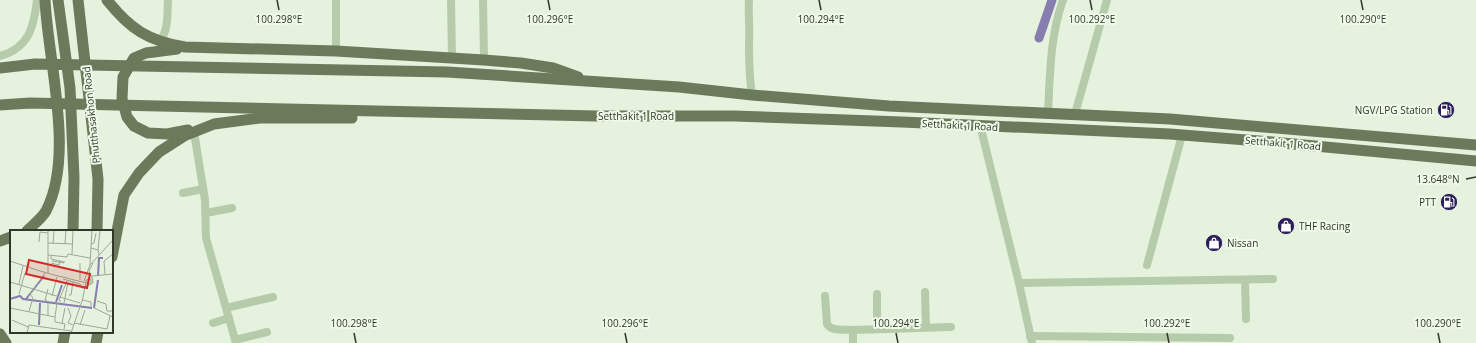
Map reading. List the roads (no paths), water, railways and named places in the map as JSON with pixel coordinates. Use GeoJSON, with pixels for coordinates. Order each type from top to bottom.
{"type":"FeatureCollection","features":[{"type":"Feature","properties":{"kind":"main road"},"geometry":{"type":"LineString","coordinates":[[28,230],[45,212],[56,184],[59,155],[58,121],[45,0]]}},
{"type":"Feature","properties":{"kind":"main road","name":"Phutthasakhon Road"},"geometry":{"type":"LineString","coordinates":[[58,0],[70,88],[74,178],[73,230]]}},
{"type":"Feature","properties":{"kind":"main road","name":"Phutthasakhon Road"},"geometry":{"type":"LineString","coordinates":[[78,0],[98,179],[97,230]]}},
{"type":"Feature","properties":{"kind":"main road"},"geometry":{"type":"LineString","coordinates":[[107,0],[121,18],[142,34],[170,44],[205,47],[336,51],[521,63],[553,68],[586,80]]}},
{"type":"Feature","properties":{"kind":"main road"},"geometry":{"type":"LineString","coordinates":[[205,47],[146,53],[134,58],[123,77],[121,88],[122,99],[127,117],[134,126],[148,133],[167,134],[214,124],[260,118],[538,120],[574,116]]}},
{"type":"Feature","properties":{"kind":"main road","name":"Setthakit 1 Road"},"geometry":{"type":"LineString","coordinates":[[0,68],[35,64],[447,72],[679,87],[752,95],[889,106],[1170,119],[1476,145]]}},
{"type":"Feature","properties":{"kind":"main road","name":"Setthakit 1 Road"},"geometry":{"type":"LineString","coordinates":[[0,105],[30,103],[574,116],[734,116],[980,125],[1170,134],[1476,161]]}},
{"type":"Feature","properties":{"kind":"main road"},"geometry":{"type":"LineString","coordinates":[[1170,119],[1170,134]]}},
{"type":"Feature","properties":{"kind":"main road"},"geometry":{"type":"LineString","coordinates":[[113,252],[124,195],[139,173],[158,152],[184,136],[214,124]]}},
{"type":"Feature","properties":{"kind":"main road"},"geometry":{"type":"LineString","coordinates":[[0,241],[10,237]]}},
{"type":"Feature","properties":{"kind":"main road"},"geometry":{"type":"LineString","coordinates":[[63,343],[65,333]]}},
{"type":"Feature","properties":{"kind":"main road"},"geometry":{"type":"LineString","coordinates":[[91,343],[92,333]]}},
{"type":"Feature","properties":{"kind":"main road"},"geometry":{"type":"LineString","coordinates":[[96,343],[98,333]]}},
{"type":"Feature","properties":{"kind":"main road"},"geometry":{"type":"LineString","coordinates":[[0,334],[6,343]]}},
{"type":"Feature","properties":{"kind":"street"},"geometry":{"type":"LineString","coordinates":[[0,56],[17,49],[24,41],[34,24],[37,0]]}},
{"type":"Feature","properties":{"kind":"street"},"geometry":{"type":"LineString","coordinates":[[160,41],[166,34],[168,0]]}},
{"type":"Feature","properties":{"kind":"street"},"geometry":{"type":"LineString","coordinates":[[336,0],[336,51]]}},
{"type":"Feature","properties":{"kind":"street"},"geometry":{"type":"LineString","coordinates":[[451,0],[452,58]]}},
{"type":"Feature","properties":{"kind":"street"},"geometry":{"type":"LineString","coordinates":[[483,0],[484,60]]}},
{"type":"Feature","properties":{"kind":"street"},"geometry":{"type":"LineString","coordinates":[[749,0],[749,76],[752,95]]}},
{"type":"Feature","properties":{"kind":"street"},"geometry":{"type":"LineString","coordinates":[[1048,113],[1051,54],[1059,12],[1063,0]]}},
{"type":"Feature","properties":{"kind":"street"},"geometry":{"type":"LineString","coordinates":[[1075,114],[1107,0]]}},
{"type":"Feature","properties":{"kind":"street"},"geometry":{"type":"LineString","coordinates":[[980,125],[1019,283],[1031,340],[1230,338]]}},
{"type":"Feature","properties":{"kind":"street"},"geometry":{"type":"LineString","coordinates":[[194,132],[206,213],[206,238],[236,341],[267,332]]}},
{"type":"Feature","properties":{"kind":"street"},"geometry":{"type":"LineString","coordinates":[[1147,264],[1182,135]]}},
{"type":"Feature","properties":{"kind":"street"},"geometry":{"type":"LineString","coordinates":[[183,193],[203,189]]}},
{"type":"Feature","properties":{"kind":"street"},"geometry":{"type":"LineString","coordinates":[[206,213],[232,208]]}},
{"type":"Feature","properties":{"kind":"street"},"geometry":{"type":"LineString","coordinates":[[1019,283],[1273,279]]}},
{"type":"Feature","properties":{"kind":"street"},"geometry":{"type":"LineString","coordinates":[[1244,280],[1246,319]]}},
{"type":"Feature","properties":{"kind":"street"},"geometry":{"type":"LineString","coordinates":[[925,292],[926,327]]}},
{"type":"Feature","properties":{"kind":"street"},"geometry":{"type":"LineString","coordinates":[[876,294],[877,329]]}},
{"type":"Feature","properties":{"kind":"street"},"geometry":{"type":"LineString","coordinates":[[825,296],[827,324],[833,329],[853,330],[951,327]]}},
{"type":"Feature","properties":{"kind":"street"},"geometry":{"type":"LineString","coordinates":[[226,308],[273,297]]}},
{"type":"Feature","properties":{"kind":"street"},"geometry":{"type":"LineString","coordinates":[[213,323],[229,318]]}},
{"type":"Feature","properties":{"kind":"street"},"geometry":{"type":"LineString","coordinates":[[853,330],[853,343]]}},
{"type":"Feature","properties":{"kind":"waterway"},"geometry":{"type":"LineString","coordinates":[[1039,38],[1052,0]]}},
{"type":"Feature","properties":{"kind":"place","name":"NGV/LPG Station"},"geometry":{"type":"Point","coordinates":[1446,110]}},
{"type":"Feature","properties":{"kind":"place","name":"PTT"},"geometry":{"type":"Point","coordinates":[1449,202]}},
{"type":"Feature","properties":{"kind":"place","name":"THF Racing"},"geometry":{"type":"Point","coordinates":[1286,226]}},
{"type":"Feature","properties":{"kind":"place","name":"Nissan"},"geometry":{"type":"Point","coordinates":[1214,243]}}]}
